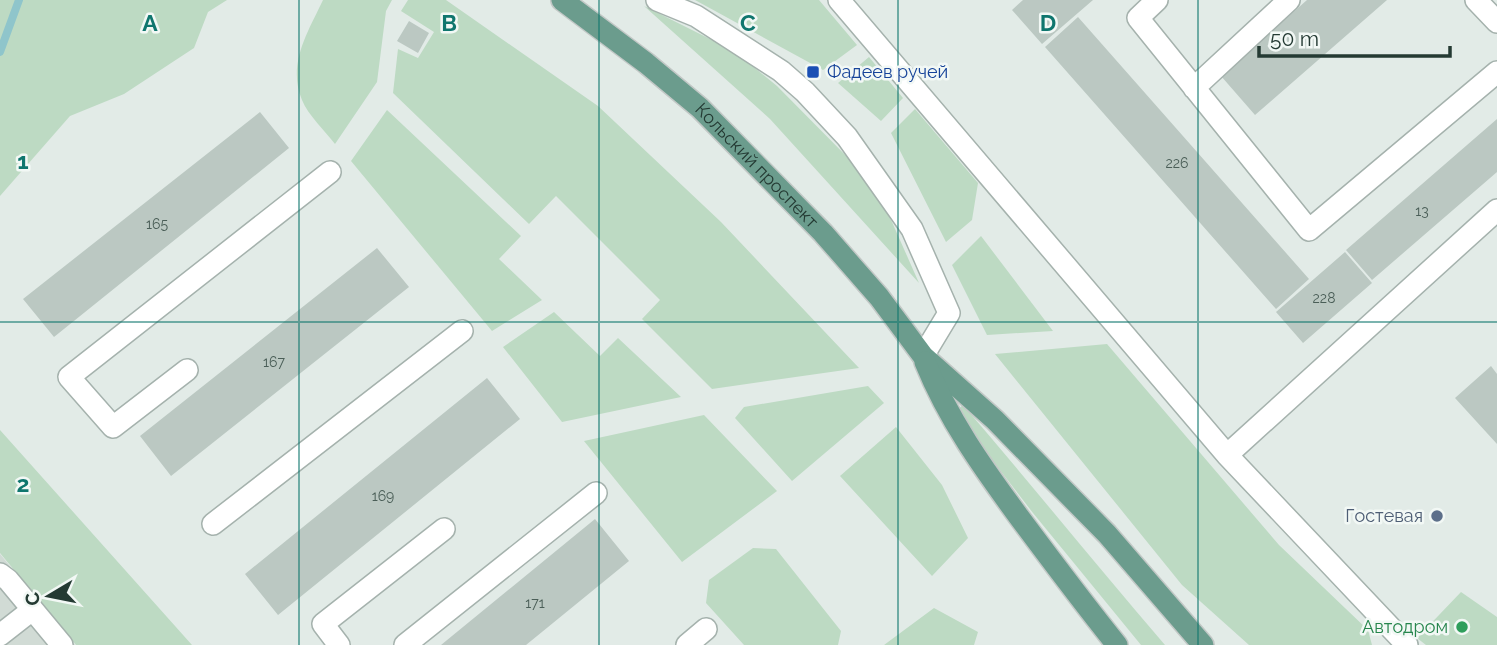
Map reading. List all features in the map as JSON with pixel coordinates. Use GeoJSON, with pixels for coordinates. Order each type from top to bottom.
{"type":"FeatureCollection","features":[{"type":"Feature","properties":{"kind":"main road","name":"Кольский проспект"},"geometry":{"type":"LineString","coordinates":[[562,0],[701,108],[823,233],[879,297],[923,356],[995,420],[1107,534],[1203,645]]}},
{"type":"Feature","properties":{"kind":"main road","name":"Кольский проспект"},"geometry":{"type":"LineString","coordinates":[[923,356],[936,390],[973,454],[1074,592],[1117,645]]}},
{"type":"Feature","properties":{"kind":"lane"},"geometry":{"type":"LineString","coordinates":[[657,0],[696,16],[781,71],[805,92],[847,137],[912,229],[949,313],[923,356]]}},
{"type":"Feature","properties":{"kind":"lane"},"geometry":{"type":"LineString","coordinates":[[839,0],[1227,456],[1407,645]]}},
{"type":"Feature","properties":{"kind":"lane"},"geometry":{"type":"LineString","coordinates":[[1157,0],[1138,18],[1309,230],[1497,72]]}},
{"type":"Feature","properties":{"kind":"lane"},"geometry":{"type":"LineString","coordinates":[[1194,88],[1289,0]]}},
{"type":"Feature","properties":{"kind":"lane"},"geometry":{"type":"LineString","coordinates":[[1476,0],[1497,22]]}},
{"type":"Feature","properties":{"kind":"lane"},"geometry":{"type":"LineString","coordinates":[[187,370],[113,426],[69,377],[330,172]]}},
{"type":"Feature","properties":{"kind":"lane"},"geometry":{"type":"LineString","coordinates":[[1227,456],[1497,210]]}},
{"type":"Feature","properties":{"kind":"lane"},"geometry":{"type":"LineString","coordinates":[[213,524],[463,331]]}},
{"type":"Feature","properties":{"kind":"lane"},"geometry":{"type":"LineString","coordinates":[[405,645],[596,493]]}},
{"type":"Feature","properties":{"kind":"lane"},"geometry":{"type":"LineString","coordinates":[[339,645],[323,624],[444,529]]}},
{"type":"Feature","properties":{"kind":"lane"},"geometry":{"type":"LineString","coordinates":[[0,574],[62,645]]}},
{"type":"Feature","properties":{"kind":"lane"},"geometry":{"type":"LineString","coordinates":[[0,635],[32,610]]}},
{"type":"Feature","properties":{"kind":"lane"},"geometry":{"type":"LineString","coordinates":[[687,645],[706,629]]}},
{"type":"Feature","properties":{"kind":"shaded area"},"geometry":{"type":"Polygon","coordinates":[[[0,554],[75,645],[0,645],[0,554]]]}},
{"type":"Feature","properties":{"kind":"green space"},"geometry":{"type":"Polygon","coordinates":[[[0,0],[227,0],[208,12],[194,48],[124,94],[70,116],[0,196],[0,0]]]}},
{"type":"Feature","properties":{"kind":"green space"},"geometry":{"type":"Polygon","coordinates":[[[323,0],[392,0],[386,11],[377,82],[335,144],[312,117],[298,87],[301,48],[323,0]]]}},
{"type":"Feature","properties":{"kind":"green space"},"geometry":{"type":"Polygon","coordinates":[[[408,0],[446,0],[598,106],[721,222],[859,368],[712,389],[642,319],[660,300],[556,196],[529,224],[393,93],[398,49],[418,58],[434,32],[401,11],[408,0]]]}},
{"type":"Feature","properties":{"kind":"green space"},"geometry":{"type":"Polygon","coordinates":[[[695,0],[819,0],[857,45],[823,70],[695,0]]]}},
{"type":"Feature","properties":{"kind":"green space"},"geometry":{"type":"Polygon","coordinates":[[[644,6],[734,51],[777,86],[866,176],[892,222],[919,283],[770,119],[644,6]]]}},
{"type":"Feature","properties":{"kind":"green space"},"geometry":{"type":"Polygon","coordinates":[[[869,57],[903,98],[881,121],[838,83],[869,57]]]}},
{"type":"Feature","properties":{"kind":"green space"},"geometry":{"type":"Polygon","coordinates":[[[915,109],[978,183],[972,220],[946,242],[891,133],[915,109]]]}},
{"type":"Feature","properties":{"kind":"green space"},"geometry":{"type":"Polygon","coordinates":[[[387,110],[521,236],[499,259],[542,300],[492,331],[351,161],[387,110]]]}},
{"type":"Feature","properties":{"kind":"green space"},"geometry":{"type":"Polygon","coordinates":[[[981,236],[1053,331],[987,335],[952,265],[981,236]]]}},
{"type":"Feature","properties":{"kind":"green space"},"geometry":{"type":"Polygon","coordinates":[[[554,312],[600,356],[618,338],[681,397],[562,422],[503,347],[554,312]]]}},
{"type":"Feature","properties":{"kind":"green space"},"geometry":{"type":"Polygon","coordinates":[[[1107,344],[1279,545],[1368,630],[1372,645],[1249,645],[1182,585],[995,354],[1107,344]]]}},
{"type":"Feature","properties":{"kind":"green space"},"geometry":{"type":"Polygon","coordinates":[[[868,386],[884,403],[792,481],[735,418],[744,407],[868,386]]]}},
{"type":"Feature","properties":{"kind":"green space"},"geometry":{"type":"Polygon","coordinates":[[[963,405],[1165,645],[1141,645],[955,412],[963,405]]]}},
{"type":"Feature","properties":{"kind":"green space"},"geometry":{"type":"Polygon","coordinates":[[[704,415],[777,491],[682,562],[584,441],[704,415]]]}},
{"type":"Feature","properties":{"kind":"green space"},"geometry":{"type":"Polygon","coordinates":[[[896,427],[942,485],[968,538],[932,576],[840,476],[896,427]]]}},
{"type":"Feature","properties":{"kind":"green space"},"geometry":{"type":"Polygon","coordinates":[[[0,430],[192,645],[76,645],[0,553],[0,430]]]}},
{"type":"Feature","properties":{"kind":"green space"},"geometry":{"type":"Polygon","coordinates":[[[753,548],[776,549],[841,631],[838,645],[744,645],[706,603],[709,580],[753,548]]]}},
{"type":"Feature","properties":{"kind":"green space","name":"Автодром"},"geometry":{"type":"Polygon","coordinates":[[[1461,592],[1497,617],[1497,645],[1426,645],[1417,638],[1461,592]]]}},
{"type":"Feature","properties":{"kind":"green space"},"geometry":{"type":"Polygon","coordinates":[[[934,608],[978,632],[974,645],[884,645],[934,608]]]}},
{"type":"Feature","properties":{"kind":"building"},"geometry":{"type":"Polygon","coordinates":[[[1023,0],[1093,0],[1042,44],[1012,10],[1023,0]]]}},
{"type":"Feature","properties":{"kind":"building"},"geometry":{"type":"Polygon","coordinates":[[[1307,0],[1387,0],[1255,115],[1221,76],[1307,0]]]}},
{"type":"Feature","properties":{"kind":"building"},"geometry":{"type":"Polygon","coordinates":[[[1078,17],[1309,279],[1276,309],[1045,47],[1078,17]]]}},
{"type":"Feature","properties":{"kind":"building"},"geometry":{"type":"Polygon","coordinates":[[[409,21],[429,33],[418,53],[397,41],[409,21]]]}},
{"type":"Feature","properties":{"kind":"building"},"geometry":{"type":"Polygon","coordinates":[[[260,112],[289,148],[54,337],[23,299],[260,112]]]}},
{"type":"Feature","properties":{"kind":"building"},"geometry":{"type":"Polygon","coordinates":[[[1497,119],[1497,172],[1372,280],[1346,250],[1497,119]]]}},
{"type":"Feature","properties":{"kind":"building"},"geometry":{"type":"Polygon","coordinates":[[[377,248],[409,287],[171,476],[140,436],[377,248]]]}},
{"type":"Feature","properties":{"kind":"building"},"geometry":{"type":"Polygon","coordinates":[[[1345,252],[1372,283],[1303,343],[1276,312],[1345,252]]]}},
{"type":"Feature","properties":{"kind":"building"},"geometry":{"type":"Polygon","coordinates":[[[1491,366],[1497,374],[1497,444],[1455,398],[1491,366]]]}},
{"type":"Feature","properties":{"kind":"building"},"geometry":{"type":"Polygon","coordinates":[[[487,378],[520,419],[278,615],[245,574],[487,378]]]}},
{"type":"Feature","properties":{"kind":"building"},"geometry":{"type":"Polygon","coordinates":[[[595,519],[629,561],[526,645],[441,645],[595,519]]]}},
{"type":"Feature","properties":{"kind":"waterway","name":"Фадеев ручей"},"geometry":{"type":"LineString","coordinates":[[0,52],[19,0]]}},
{"type":"Feature","properties":{"kind":"place","name":"Фадеев ручей"},"geometry":{"type":"Point","coordinates":[813,72]}},
{"type":"Feature","properties":{"kind":"place","name":"Гостевая"},"geometry":{"type":"Point","coordinates":[1437,516]}},
{"type":"Feature","properties":{"kind":"place","name":"Автодром"},"geometry":{"type":"Point","coordinates":[1462,627]}}]}
